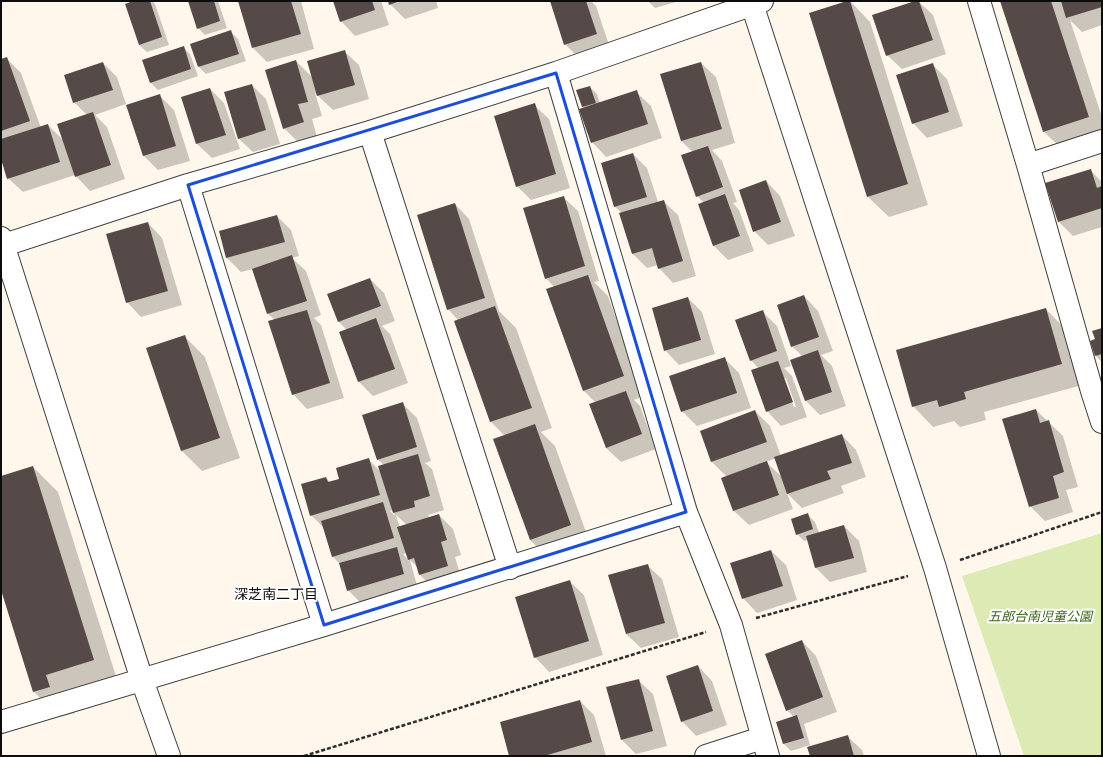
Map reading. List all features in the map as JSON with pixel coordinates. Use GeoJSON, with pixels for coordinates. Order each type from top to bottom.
{"type":"FeatureCollection","features":[{"type":"Feature","properties":{"kind":"street"},"geometry":{"type":"LineString","coordinates":[[979,1],[1097,389],[1102,422]]}},
{"type":"Feature","properties":{"kind":"street"},"geometry":{"type":"LineString","coordinates":[[168,756],[142,680],[2,243],[188,185],[370,132],[556,73],[755,2],[935,568],[989,756]]}},
{"type":"Feature","properties":{"kind":"street"},"geometry":{"type":"LineString","coordinates":[[556,73],[686,512],[731,625],[765,747],[706,756]]}},
{"type":"Feature","properties":{"kind":"street"},"geometry":{"type":"LineString","coordinates":[[370,132],[510,568]]}},
{"type":"Feature","properties":{"kind":"street"},"geometry":{"type":"LineString","coordinates":[[1028,165],[1102,141]]}},
{"type":"Feature","properties":{"kind":"street"},"geometry":{"type":"LineString","coordinates":[[188,185],[324,625]]}},
{"type":"Feature","properties":{"kind":"street"},"geometry":{"type":"LineString","coordinates":[[1,722],[510,568],[686,512]]}},
{"type":"Feature","properties":{"kind":"path"},"geometry":{"type":"LineString","coordinates":[[304,756],[731,625],[935,568],[1102,512]]}},
{"type":"Feature","properties":{"kind":"highlighted area"},"geometry":{"type":"Polygon","coordinates":[[[556,73],[686,512],[324,625],[188,185],[556,73]]]}},
{"type":"Feature","properties":{"kind":"green space","name":"五郎台南児童公園"},"geometry":{"type":"Polygon","coordinates":[[[1102,533],[1102,756],[1024,756],[962,576],[1102,533]]]}},
{"type":"Feature","properties":{"kind":"building"},"geometry":{"type":"Polygon","coordinates":[[[133,1],[150,1],[162,37],[139,45],[125,4],[133,1]]]}},
{"type":"Feature","properties":{"kind":"building"},"geometry":{"type":"Polygon","coordinates":[[[188,1],[214,1],[220,21],[197,29],[188,1]]]}},
{"type":"Feature","properties":{"kind":"building"},"geometry":{"type":"Polygon","coordinates":[[[238,1],[291,1],[301,34],[252,48],[238,1]]]}},
{"type":"Feature","properties":{"kind":"building"},"geometry":{"type":"Polygon","coordinates":[[[333,1],[372,1],[375,10],[340,22],[333,1]]]}},
{"type":"Feature","properties":{"kind":"building"},"geometry":{"type":"Polygon","coordinates":[[[388,1],[400,1],[389,5],[388,1]]]}},
{"type":"Feature","properties":{"kind":"building"},"geometry":{"type":"Polygon","coordinates":[[[550,1],[586,1],[597,34],[564,45],[550,1]]]}},
{"type":"Feature","properties":{"kind":"building"},"geometry":{"type":"Polygon","coordinates":[[[850,1],[908,184],[867,197],[809,13],[850,1]]]}},
{"type":"Feature","properties":{"kind":"building"},"geometry":{"type":"Polygon","coordinates":[[[919,1],[933,40],[886,56],[872,15],[919,1]]]}},
{"type":"Feature","properties":{"kind":"building"},"geometry":{"type":"Polygon","coordinates":[[[1000,1],[1051,1],[1089,117],[1043,132],[1000,1]]]}},
{"type":"Feature","properties":{"kind":"building"},"geometry":{"type":"Polygon","coordinates":[[[1061,1],[1102,1],[1102,7],[1066,18],[1061,1]]]}},
{"type":"Feature","properties":{"kind":"building"},"geometry":{"type":"Polygon","coordinates":[[[231,30],[239,54],[198,67],[190,44],[231,30]]]}},
{"type":"Feature","properties":{"kind":"building"},"geometry":{"type":"Polygon","coordinates":[[[184,46],[191,69],[150,83],[142,60],[184,46]]]}},
{"type":"Feature","properties":{"kind":"building"},"geometry":{"type":"Polygon","coordinates":[[[345,50],[355,85],[317,96],[307,61],[345,50]]]}},
{"type":"Feature","properties":{"kind":"building"},"geometry":{"type":"Polygon","coordinates":[[[7,57],[30,121],[1,131],[1,59],[7,57]]]}},
{"type":"Feature","properties":{"kind":"building"},"geometry":{"type":"Polygon","coordinates":[[[296,60],[308,102],[298,104],[304,122],[283,129],[265,70],[296,60]]]}},
{"type":"Feature","properties":{"kind":"building"},"geometry":{"type":"Polygon","coordinates":[[[103,62],[113,90],[73,103],[64,75],[103,62]]]}},
{"type":"Feature","properties":{"kind":"building"},"geometry":{"type":"Polygon","coordinates":[[[701,62],[722,129],[681,141],[660,74],[701,62]]]}},
{"type":"Feature","properties":{"kind":"building"},"geometry":{"type":"Polygon","coordinates":[[[933,63],[949,112],[912,124],[896,75],[933,63]]]}},
{"type":"Feature","properties":{"kind":"building"},"geometry":{"type":"Polygon","coordinates":[[[252,84],[266,130],[238,139],[224,92],[252,84]]]}},
{"type":"Feature","properties":{"kind":"building"},"geometry":{"type":"Polygon","coordinates":[[[590,86],[596,103],[582,107],[576,90],[590,86]]]}},
{"type":"Feature","properties":{"kind":"building"},"geometry":{"type":"Polygon","coordinates":[[[210,88],[226,135],[196,144],[181,97],[210,88]]]}},
{"type":"Feature","properties":{"kind":"building"},"geometry":{"type":"Polygon","coordinates":[[[637,90],[648,124],[591,143],[579,109],[637,90]]]}},
{"type":"Feature","properties":{"kind":"building"},"geometry":{"type":"Polygon","coordinates":[[[160,94],[176,146],[143,156],[126,105],[160,94]]]}},
{"type":"Feature","properties":{"kind":"building"},"geometry":{"type":"Polygon","coordinates":[[[535,103],[556,174],[516,187],[494,116],[535,103]]]}},
{"type":"Feature","properties":{"kind":"building"},"geometry":{"type":"Polygon","coordinates":[[[93,112],[111,165],[75,177],[57,124],[93,112]]]}},
{"type":"Feature","properties":{"kind":"building"},"geometry":{"type":"Polygon","coordinates":[[[48,124],[60,162],[7,179],[1,159],[1,139],[48,124]]]}},
{"type":"Feature","properties":{"kind":"building"},"geometry":{"type":"Polygon","coordinates":[[[708,146],[723,187],[696,197],[681,155],[708,146]]]}},
{"type":"Feature","properties":{"kind":"building"},"geometry":{"type":"Polygon","coordinates":[[[633,153],[647,197],[614,207],[601,163],[633,153]]]}},
{"type":"Feature","properties":{"kind":"building"},"geometry":{"type":"Polygon","coordinates":[[[1091,169],[1097,188],[1102,186],[1102,208],[1058,222],[1045,183],[1091,169]]]}},
{"type":"Feature","properties":{"kind":"building"},"geometry":{"type":"Polygon","coordinates":[[[766,180],[781,222],[753,232],[739,190],[766,180]]]}},
{"type":"Feature","properties":{"kind":"building"},"geometry":{"type":"Polygon","coordinates":[[[725,194],[740,236],[713,246],[698,204],[725,194]]]}},
{"type":"Feature","properties":{"kind":"building"},"geometry":{"type":"Polygon","coordinates":[[[564,196],[585,266],[545,279],[523,208],[564,196]]]}},
{"type":"Feature","properties":{"kind":"building"},"geometry":{"type":"Polygon","coordinates":[[[664,200],[683,261],[658,269],[652,248],[632,254],[619,213],[664,200]]]}},
{"type":"Feature","properties":{"kind":"building"},"geometry":{"type":"Polygon","coordinates":[[[455,203],[485,298],[447,310],[417,215],[455,203]]]}},
{"type":"Feature","properties":{"kind":"building"},"geometry":{"type":"Polygon","coordinates":[[[277,215],[285,242],[226,258],[219,231],[277,215]]]}},
{"type":"Feature","properties":{"kind":"building"},"geometry":{"type":"Polygon","coordinates":[[[148,222],[168,291],[126,303],[106,234],[148,222]]]}},
{"type":"Feature","properties":{"kind":"building"},"geometry":{"type":"Polygon","coordinates":[[[292,255],[307,301],[267,314],[252,269],[292,255]]]}},
{"type":"Feature","properties":{"kind":"building"},"geometry":{"type":"Polygon","coordinates":[[[588,275],[624,376],[583,391],[546,289],[588,275]]]}},
{"type":"Feature","properties":{"kind":"building"},"geometry":{"type":"Polygon","coordinates":[[[370,278],[381,306],[338,322],[327,294],[370,278]]]}},
{"type":"Feature","properties":{"kind":"building"},"geometry":{"type":"Polygon","coordinates":[[[804,295],[819,337],[791,347],[777,305],[804,295]]]}},
{"type":"Feature","properties":{"kind":"building"},"geometry":{"type":"Polygon","coordinates":[[[688,297],[701,340],[664,351],[652,308],[688,297]]]}},
{"type":"Feature","properties":{"kind":"building"},"geometry":{"type":"Polygon","coordinates":[[[495,306],[532,408],[490,422],[454,321],[495,306]]]}},
{"type":"Feature","properties":{"kind":"building"},"geometry":{"type":"Polygon","coordinates":[[[1046,308],[1062,364],[964,392],[966,399],[939,407],[937,400],[912,407],[896,350],[1046,308]]]}},
{"type":"Feature","properties":{"kind":"building"},"geometry":{"type":"Polygon","coordinates":[[[307,310],[330,383],[292,395],[268,321],[307,310]]]}},
{"type":"Feature","properties":{"kind":"building"},"geometry":{"type":"Polygon","coordinates":[[[763,310],[777,351],[750,361],[735,320],[763,310]]]}},
{"type":"Feature","properties":{"kind":"building"},"geometry":{"type":"Polygon","coordinates":[[[376,318],[395,369],[358,382],[339,332],[376,318]]]}},
{"type":"Feature","properties":{"kind":"building"},"geometry":{"type":"Polygon","coordinates":[[[1102,328],[1102,354],[1095,356],[1090,341],[1095,339],[1092,331],[1102,328]]]}},
{"type":"Feature","properties":{"kind":"building"},"geometry":{"type":"Polygon","coordinates":[[[185,335],[220,438],[181,451],[146,348],[185,335]]]}},
{"type":"Feature","properties":{"kind":"building"},"geometry":{"type":"Polygon","coordinates":[[[818,350],[832,392],[805,401],[790,360],[818,350]]]}},
{"type":"Feature","properties":{"kind":"building"},"geometry":{"type":"Polygon","coordinates":[[[725,357],[737,393],[681,412],[669,376],[725,357]]]}},
{"type":"Feature","properties":{"kind":"building"},"geometry":{"type":"Polygon","coordinates":[[[778,361],[793,402],[766,412],[751,370],[778,361]]]}},
{"type":"Feature","properties":{"kind":"building"},"geometry":{"type":"Polygon","coordinates":[[[626,391],[642,434],[606,448],[589,404],[626,391]]]}},
{"type":"Feature","properties":{"kind":"building"},"geometry":{"type":"Polygon","coordinates":[[[403,402],[417,447],[377,460],[362,415],[403,402]]]}},
{"type":"Feature","properties":{"kind":"building"},"geometry":{"type":"Polygon","coordinates":[[[1036,409],[1040,423],[1049,420],[1064,472],[1053,476],[1059,498],[1029,507],[1002,419],[1036,409]]]}},
{"type":"Feature","properties":{"kind":"building"},"geometry":{"type":"Polygon","coordinates":[[[755,410],[767,442],[711,462],[700,431],[755,410]]]}},
{"type":"Feature","properties":{"kind":"building"},"geometry":{"type":"Polygon","coordinates":[[[535,424],[571,525],[530,540],[493,439],[535,424]]]}},
{"type":"Feature","properties":{"kind":"building"},"geometry":{"type":"Polygon","coordinates":[[[842,434],[852,463],[827,471],[831,479],[787,494],[774,457],[842,434]]]}},
{"type":"Feature","properties":{"kind":"building"},"geometry":{"type":"Polygon","coordinates":[[[418,454],[430,496],[414,501],[415,507],[393,513],[378,466],[418,454]]]}},
{"type":"Feature","properties":{"kind":"building"},"geometry":{"type":"Polygon","coordinates":[[[369,458],[380,495],[310,516],[301,484],[326,477],[328,482],[339,479],[336,468],[369,458]]]}},
{"type":"Feature","properties":{"kind":"building"},"geometry":{"type":"Polygon","coordinates":[[[767,461],[779,495],[733,511],[721,478],[767,461]]]}},
{"type":"Feature","properties":{"kind":"building"},"geometry":{"type":"Polygon","coordinates":[[[33,466],[94,660],[46,675],[50,687],[33,692],[1,590],[1,476],[33,466]]]}},
{"type":"Feature","properties":{"kind":"building"},"geometry":{"type":"Polygon","coordinates":[[[383,502],[394,538],[332,557],[321,521],[383,502]]]}},
{"type":"Feature","properties":{"kind":"building"},"geometry":{"type":"Polygon","coordinates":[[[808,513],[813,529],[796,535],[791,519],[808,513]]]}},
{"type":"Feature","properties":{"kind":"building"},"geometry":{"type":"Polygon","coordinates":[[[439,514],[447,540],[441,542],[448,566],[419,575],[414,558],[408,560],[397,527],[439,514]]]}},
{"type":"Feature","properties":{"kind":"building"},"geometry":{"type":"Polygon","coordinates":[[[844,525],[854,558],[815,568],[806,536],[844,525]]]}},
{"type":"Feature","properties":{"kind":"building"},"geometry":{"type":"Polygon","coordinates":[[[397,547],[404,574],[347,591],[339,563],[397,547]]]}},
{"type":"Feature","properties":{"kind":"building"},"geometry":{"type":"Polygon","coordinates":[[[771,550],[783,586],[742,599],[730,563],[771,550]]]}},
{"type":"Feature","properties":{"kind":"building"},"geometry":{"type":"Polygon","coordinates":[[[648,564],[665,623],[626,634],[608,575],[648,564]]]}},
{"type":"Feature","properties":{"kind":"building"},"geometry":{"type":"Polygon","coordinates":[[[570,580],[589,641],[534,658],[515,597],[570,580]]]}},
{"type":"Feature","properties":{"kind":"building"},"geometry":{"type":"Polygon","coordinates":[[[802,640],[823,697],[786,711],[765,654],[802,640]]]}},
{"type":"Feature","properties":{"kind":"building"},"geometry":{"type":"Polygon","coordinates":[[[698,665],[713,711],[681,722],[666,676],[698,665]]]}},
{"type":"Feature","properties":{"kind":"building"},"geometry":{"type":"Polygon","coordinates":[[[639,679],[653,731],[621,740],[606,687],[639,679]]]}},
{"type":"Feature","properties":{"kind":"building"},"geometry":{"type":"Polygon","coordinates":[[[580,700],[592,742],[544,756],[509,756],[500,722],[580,700]]]}},
{"type":"Feature","properties":{"kind":"building"},"geometry":{"type":"Polygon","coordinates":[[[797,715],[804,738],[783,744],[776,722],[797,715]]]}},
{"type":"Feature","properties":{"kind":"building"},"geometry":{"type":"Polygon","coordinates":[[[848,735],[854,756],[810,756],[807,747],[848,735]]]}},
{"type":"Feature","properties":{"kind":"district","name":"深芝南二丁目"},"geometry":{"type":"Point","coordinates":[276,594]}}]}
